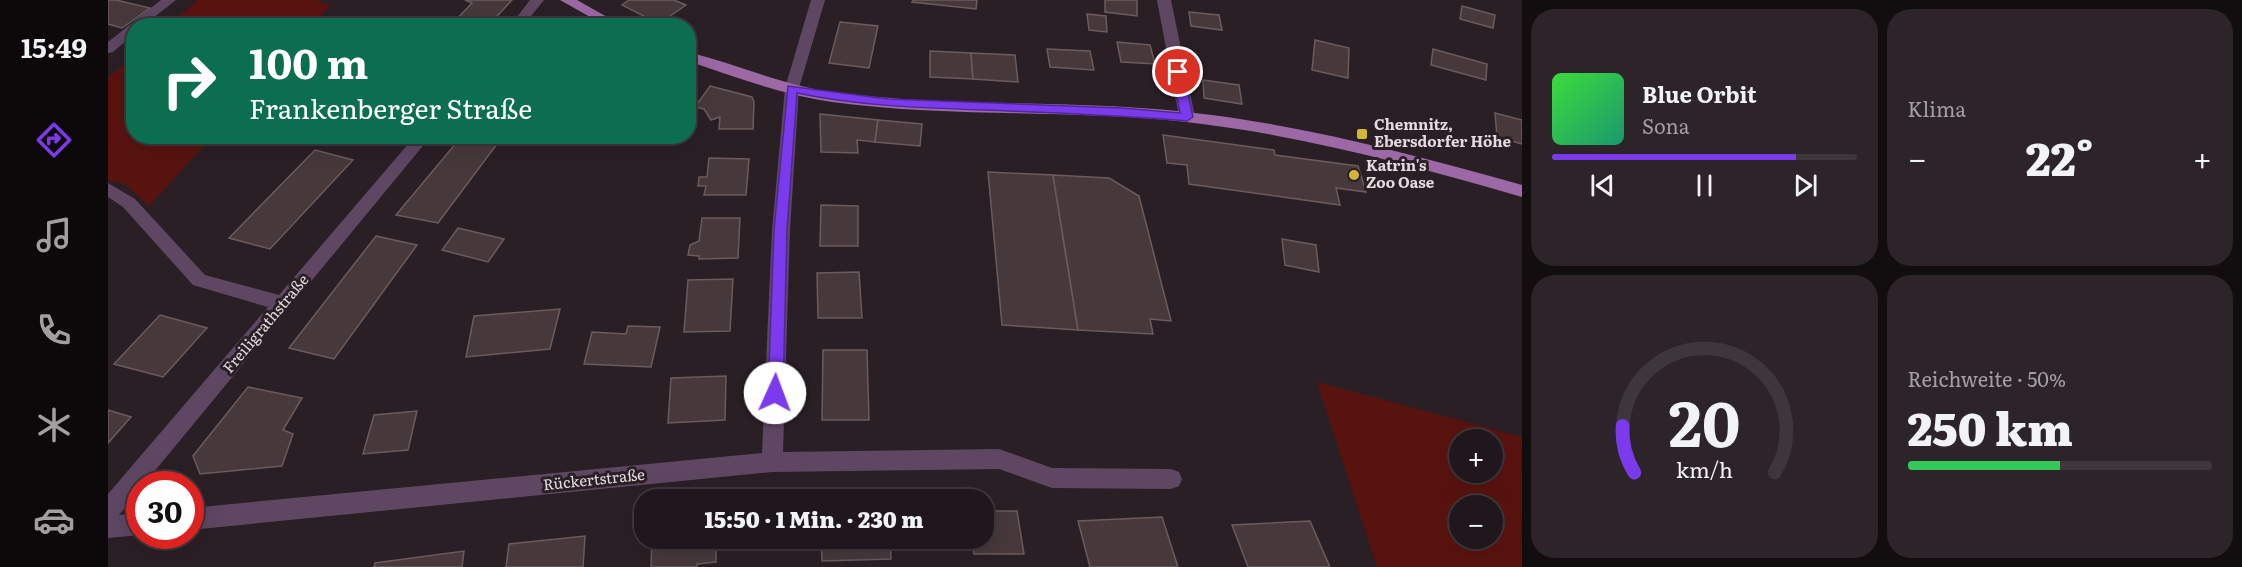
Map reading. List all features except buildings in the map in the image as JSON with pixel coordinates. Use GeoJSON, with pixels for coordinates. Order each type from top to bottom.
{"type":"FeatureCollection","features":[{"type":"Feature","properties":{"kind":"main road"},"geometry":{"type":"LineString","coordinates":[[567,0],[602,18]]}},
{"type":"Feature","properties":{"kind":"main road"},"geometry":{"type":"LineString","coordinates":[[696,59],[758,80],[792,88],[830,96],[888,103],[1122,112],[1187,117],[1361,147],[1522,191]]}},
{"type":"Feature","properties":{"kind":"street"},"geometry":{"type":"LineString","coordinates":[[145,18],[169,0]]}},
{"type":"Feature","properties":{"kind":"street"},"geometry":{"type":"LineString","coordinates":[[522,18],[537,0]]}},
{"type":"Feature","properties":{"kind":"street"},"geometry":{"type":"LineString","coordinates":[[772,462],[781,230],[792,88],[818,0]]}},
{"type":"Feature","properties":{"kind":"street"},"geometry":{"type":"LineString","coordinates":[[1164,0],[1187,117]]}},
{"type":"Feature","properties":{"kind":"street"},"geometry":{"type":"LineString","coordinates":[[108,49],[126,33]]}},
{"type":"Feature","properties":{"kind":"street","name":"Freiligrathstraße"},"geometry":{"type":"LineString","coordinates":[[108,511],[417,144]]}},
{"type":"Feature","properties":{"kind":"street"},"geometry":{"type":"LineString","coordinates":[[108,189],[129,202],[199,280],[283,303]]}},
{"type":"Feature","properties":{"kind":"street","name":"Rückertstraße"},"geometry":{"type":"LineString","coordinates":[[204,518],[772,462],[999,459],[1052,478],[1171,479]]}},
{"type":"Feature","properties":{"kind":"street"},"geometry":{"type":"LineString","coordinates":[[108,527],[126,525]]}},
{"type":"Feature","properties":{"kind":"shaded area"},"geometry":{"type":"Polygon","coordinates":[[[198,0],[315,0],[331,5],[319,18],[176,18],[198,0]]]}},
{"type":"Feature","properties":{"kind":"shaded area"},"geometry":{"type":"Polygon","coordinates":[[[126,62],[126,144],[206,144],[149,206],[125,184],[108,180],[108,78],[126,62]]]}},
{"type":"Feature","properties":{"kind":"shaded area"},"geometry":{"type":"Polygon","coordinates":[[[1317,382],[1492,429],[1449,429],[1449,483],[1503,483],[1503,432],[1522,437],[1522,567],[1377,567],[1317,382]]]}},
{"type":"Feature","properties":{"kind":"place","name":"Chemnitz, Ebersdorfer Höhe"},"geometry":{"type":"Point","coordinates":[1362,134]}},
{"type":"Feature","properties":{"kind":"place","name":"Katrin's Zoo Oase"},"geometry":{"type":"Point","coordinates":[1354,175]}},
{"type":"Feature","properties":{"kind":"route"},"geometry":{"type":"LineString","coordinates":[[775,393],[781,230],[792,88],[830,96],[888,103],[1122,112],[1187,117],[1178,72]]}}]}
